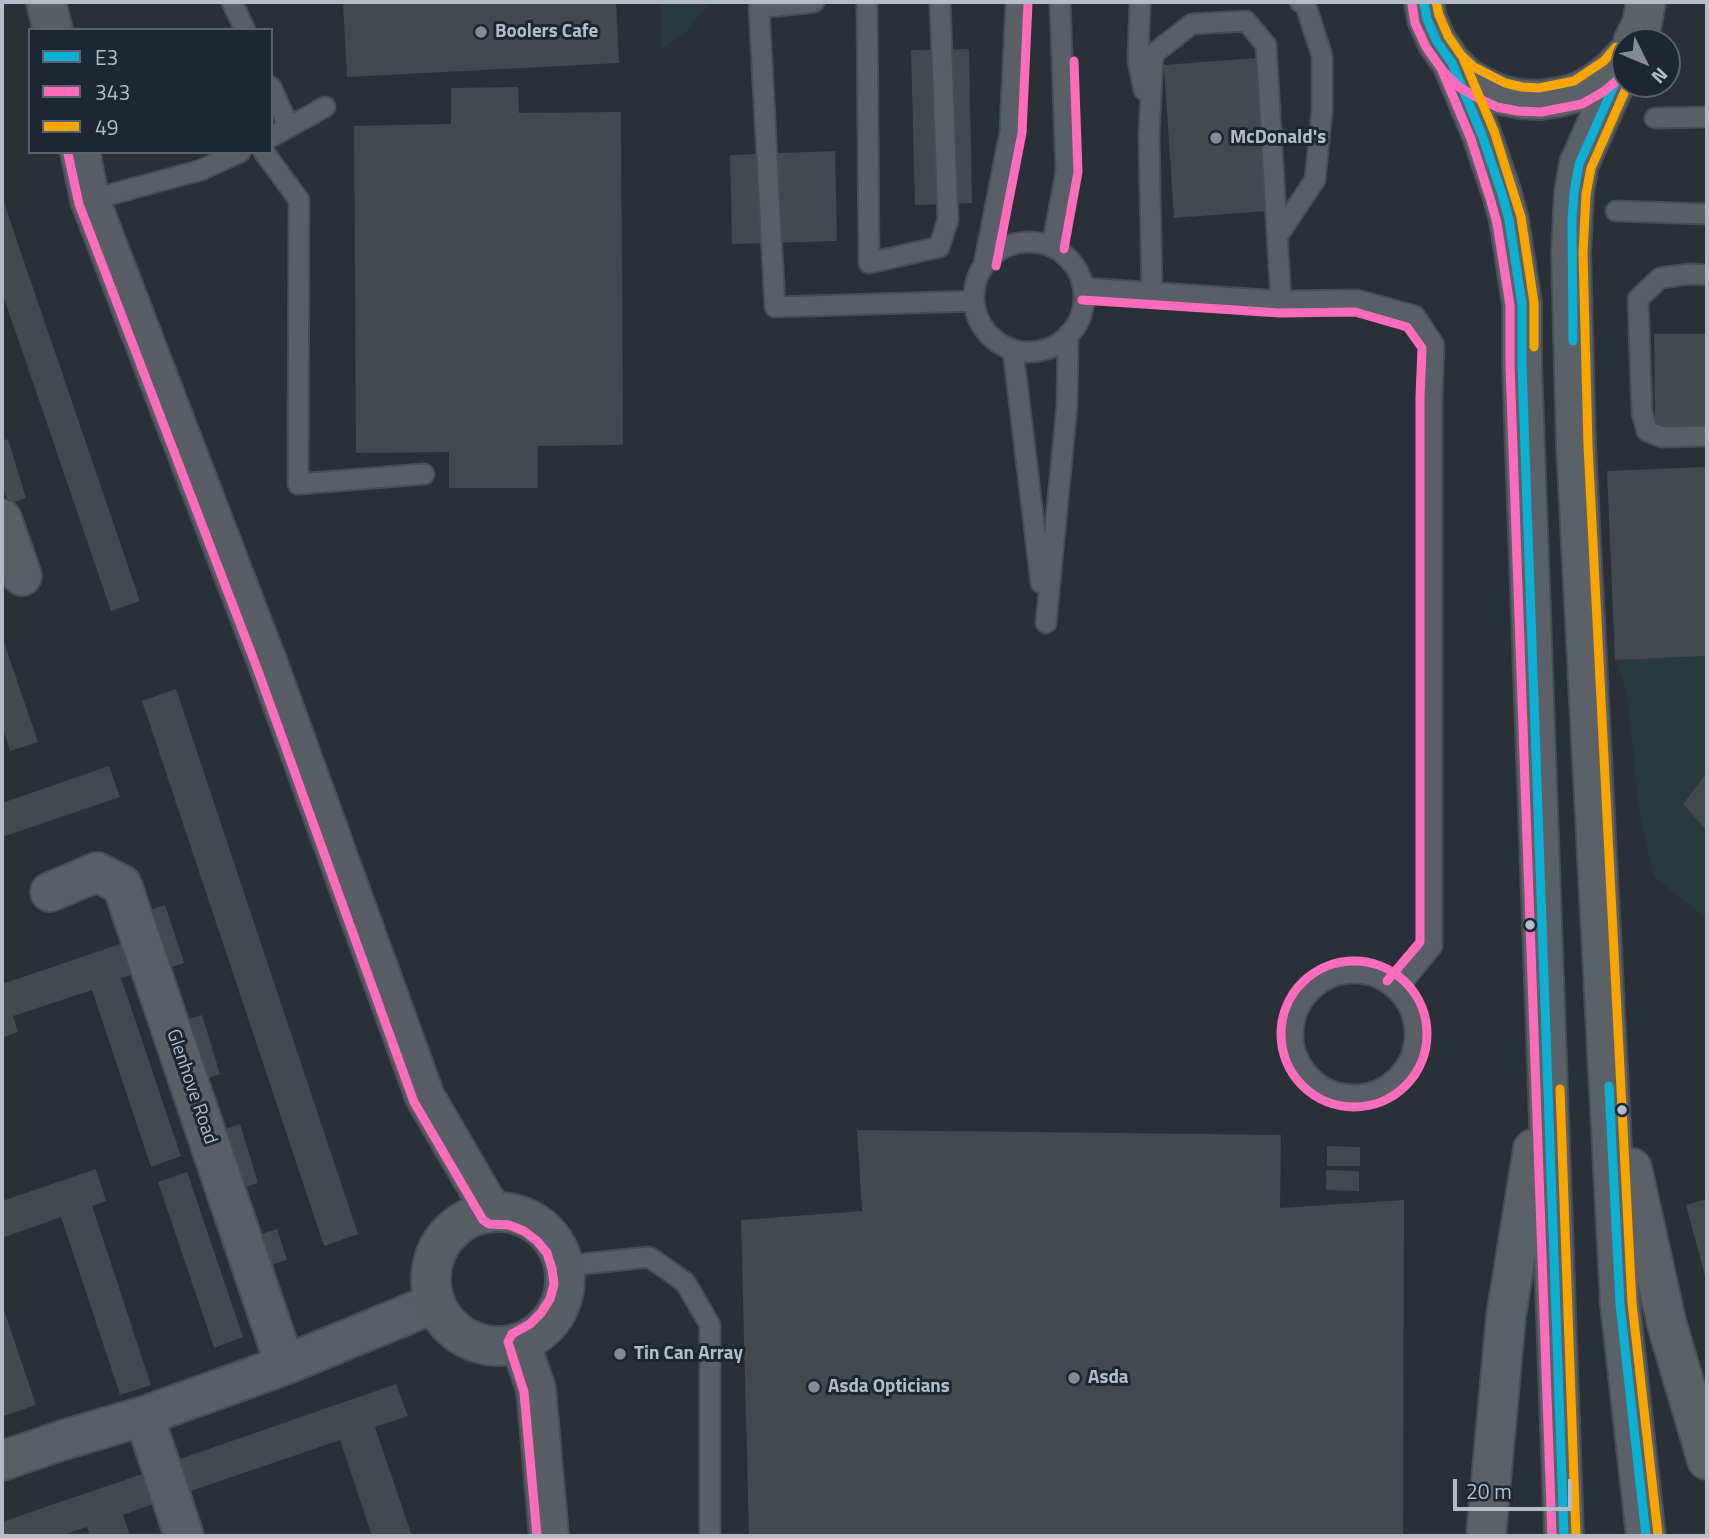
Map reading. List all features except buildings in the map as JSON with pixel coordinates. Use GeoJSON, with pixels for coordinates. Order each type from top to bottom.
{"type":"FeatureCollection","features":[{"type":"Feature","properties":{"kind":"main road"},"geometry":{"type":"LineString","coordinates":[[1640,28],[1646,2]]}},
{"type":"Feature","properties":{"kind":"main road"},"geometry":{"type":"LineString","coordinates":[[1422,7],[1437,42],[1451,63],[1482,135],[1502,194],[1509,220],[1522,304],[1564,1536]]}},
{"type":"Feature","properties":{"kind":"main road"},"geometry":{"type":"LineString","coordinates":[[1451,63],[1466,77],[1501,95],[1540,100],[1578,92],[1611,71]]}},
{"type":"Feature","properties":{"kind":"main road"},"geometry":{"type":"LineString","coordinates":[[1611,93],[1579,164],[1574,193],[1572,242],[1576,446],[1620,1304],[1646,1536]]}},
{"type":"Feature","properties":{"kind":"main road"},"geometry":{"type":"LineString","coordinates":[[1607,1056],[1667,1325],[1707,1460]]}},
{"type":"Feature","properties":{"kind":"main road"},"geometry":{"type":"LineString","coordinates":[[1486,1536],[1506,1316],[1547,1064]]}},
{"type":"Feature","properties":{"kind":"street"},"geometry":{"type":"LineString","coordinates":[[46,2],[52,28]]}},
{"type":"Feature","properties":{"kind":"street"},"geometry":{"type":"LineString","coordinates":[[80,154],[90,200],[268,664],[425,1097],[492,1212]]}},
{"type":"Feature","properties":{"kind":"street"},"geometry":{"type":"LineString","coordinates":[[2,519],[22,576]]}},
{"type":"Feature","properties":{"kind":"street","name":"Glenhove Road"},"geometry":{"type":"LineString","coordinates":[[50,892],[97,872],[122,885],[285,1365]]}},
{"type":"Feature","properties":{"kind":"street"},"geometry":{"type":"LineString","coordinates":[[492,1212],[512,1213],[530,1220],[546,1232],[558,1247],[566,1285],[561,1304],[551,1321],[537,1334],[520,1343],[499,1347],[478,1344],[460,1335],[445,1321],[435,1303],[431,1283],[433,1262],[441,1243],[455,1228],[472,1217],[492,1212]]}},
{"type":"Feature","properties":{"kind":"street"},"geometry":{"type":"LineString","coordinates":[[2,1461],[145,1416],[285,1365],[435,1303]]}},
{"type":"Feature","properties":{"kind":"street"},"geometry":{"type":"LineString","coordinates":[[520,1343],[536,1389],[549,1536]]}},
{"type":"Feature","properties":{"kind":"street"},"geometry":{"type":"LineString","coordinates":[[145,1416],[184,1536]]}},
{"type":"Feature","properties":{"kind":"lane"},"geometry":{"type":"LineString","coordinates":[[232,2],[244,28]]}},
{"type":"Feature","properties":{"kind":"lane"},"geometry":{"type":"LineString","coordinates":[[814,2],[759,8],[775,307],[974,301]]}},
{"type":"Feature","properties":{"kind":"lane"},"geometry":{"type":"LineString","coordinates":[[867,2],[869,263],[939,247],[948,220],[940,2]]}},
{"type":"Feature","properties":{"kind":"lane"},"geometry":{"type":"LineString","coordinates":[[984,264],[998,251],[1015,243],[1035,242],[1052,247],[1067,257],[1083,288],[1083,305],[1078,321],[1068,335],[1043,350],[1013,350],[998,343],[985,332],[977,317],[974,301],[1010,132],[1016,2]]}},
{"type":"Feature","properties":{"kind":"lane"},"geometry":{"type":"LineString","coordinates":[[1052,247],[1066,172],[1060,2]]}},
{"type":"Feature","properties":{"kind":"lane"},"geometry":{"type":"LineString","coordinates":[[1140,2],[1138,61],[1150,118]]}},
{"type":"Feature","properties":{"kind":"lane"},"geometry":{"type":"LineString","coordinates":[[1278,235],[1315,180],[1322,111],[1322,56],[1306,6],[1300,2]]}},
{"type":"Feature","properties":{"kind":"lane"},"geometry":{"type":"LineString","coordinates":[[1152,294],[1150,118],[1153,54],[1192,24],[1246,21],[1266,45],[1281,301]]}},
{"type":"Feature","properties":{"kind":"lane"},"geometry":{"type":"LineString","coordinates":[[273,91],[289,127]]}},
{"type":"Feature","properties":{"kind":"lane"},"geometry":{"type":"LineString","coordinates":[[273,135],[325,107]]}},
{"type":"Feature","properties":{"kind":"lane"},"geometry":{"type":"LineString","coordinates":[[1655,118],[1707,117]]}},
{"type":"Feature","properties":{"kind":"lane"},"geometry":{"type":"LineString","coordinates":[[90,200],[201,170],[236,154]]}},
{"type":"Feature","properties":{"kind":"lane"},"geometry":{"type":"LineString","coordinates":[[265,154],[299,200],[298,484],[424,474]]}},
{"type":"Feature","properties":{"kind":"lane"},"geometry":{"type":"LineString","coordinates":[[1616,211],[1707,214]]}},
{"type":"Feature","properties":{"kind":"lane"},"geometry":{"type":"LineString","coordinates":[[1698,274],[1660,278],[1638,299],[1642,413],[1647,431],[1662,437],[1707,436]]}},
{"type":"Feature","properties":{"kind":"lane"},"geometry":{"type":"LineString","coordinates":[[1083,288],[1281,301],[1357,300],[1415,316],[1434,345],[1432,946],[1396,989]]}},
{"type":"Feature","properties":{"kind":"lane"},"geometry":{"type":"LineString","coordinates":[[1013,350],[1046,623],[1067,405],[1068,335]]}},
{"type":"Feature","properties":{"kind":"lane"},"geometry":{"type":"LineString","coordinates":[[1360,973],[1380,978],[1396,989],[1409,1005],[1415,1024],[1415,1044],[1409,1062],[1398,1079],[1381,1089],[1362,1095],[1342,1095],[1323,1087],[1306,1074],[1297,1056],[1292,1035],[1296,1015],[1305,997],[1321,983],[1339,975],[1360,973]]}},
{"type":"Feature","properties":{"kind":"lane"},"geometry":{"type":"LineString","coordinates":[[564,1266],[649,1257],[685,1282],[710,1325],[710,1536]]}},
{"type":"Feature","properties":{"kind":"green space"},"geometry":{"type":"Polygon","coordinates":[[[661,2],[710,2],[685,33],[661,50],[661,2]]]}},
{"type":"Feature","properties":{"kind":"green space"},"geometry":{"type":"Polygon","coordinates":[[[1707,656],[1707,772],[1684,804],[1707,831],[1707,919],[1654,877],[1640,817],[1627,693],[1615,660],[1707,656]]]}},
{"type":"Feature","properties":{"kind":"transit line","name":"E3"},"geometry":{"type":"LineString","coordinates":[[1424,2],[1427,19],[1437,42],[1452,63],[1482,135],[1502,194],[1509,220],[1522,304],[1564,1536]]}},
{"type":"Feature","properties":{"kind":"transit line","name":"49"},"geometry":{"type":"LineString","coordinates":[[1436,2],[1448,36],[1461,55],[1474,67],[1505,83],[1539,88],[1574,81],[1604,61],[1611,53]]}},
{"type":"Feature","properties":{"kind":"transit line","name":"343"},"geometry":{"type":"LineString","coordinates":[[996,266],[1022,133],[1028,3]]}},
{"type":"Feature","properties":{"kind":"transit line","name":"343"},"geometry":{"type":"LineString","coordinates":[[1412,4],[1415,23],[1426,47],[1443,71],[1459,87],[1497,107],[1541,112],[1582,104],[1611,85]]}},
{"type":"Feature","properties":{"kind":"transit line","name":"49"},"geometry":{"type":"LineString","coordinates":[[1463,58],[1494,131],[1521,217],[1534,303],[1534,347]]}},
{"type":"Feature","properties":{"kind":"transit line","name":"343"},"geometry":{"type":"LineString","coordinates":[[1064,249],[1078,172],[1074,61]]}},
{"type":"Feature","properties":{"kind":"transit line","name":"343"},"geometry":{"type":"LineString","coordinates":[[1441,68],[1471,139],[1490,198],[1497,223],[1510,305],[1552,1536]]}},
{"type":"Feature","properties":{"kind":"transit line","name":"E3"},"geometry":{"type":"LineString","coordinates":[[1573,341],[1574,193],[1579,164],[1611,92]]}},
{"type":"Feature","properties":{"kind":"transit line","name":"49"},"geometry":{"type":"LineString","coordinates":[[1622,98],[1591,168],[1586,194],[1583,253],[1588,446],[1632,1303],[1658,1535]]}},
{"type":"Feature","properties":{"kind":"transit line","name":"343"},"geometry":{"type":"LineString","coordinates":[[68,154],[79,204],[257,668],[414,1102],[483,1220],[489,1224],[509,1225],[524,1231],[547,1253],[554,1284],[550,1299],[541,1313],[530,1324],[512,1334],[508,1342],[524,1392],[537,1536]]}},
{"type":"Feature","properties":{"kind":"transit line","name":"343"},"geometry":{"type":"LineString","coordinates":[[1082,300],[1280,313],[1355,312],[1407,327],[1422,348],[1420,942],[1387,981]]}},
{"type":"Feature","properties":{"kind":"transit line","name":"343"},"geometry":{"type":"LineString","coordinates":[[1354,961],[1382,966],[1406,982],[1422,1006],[1427,1034],[1422,1062],[1406,1086],[1382,1102],[1354,1107],[1326,1102],[1302,1086],[1286,1062],[1281,1034],[1286,1006],[1302,982],[1326,966],[1354,961]]}},
{"type":"Feature","properties":{"kind":"transit line","name":"E3"},"geometry":{"type":"LineString","coordinates":[[1609,1086],[1620,1304],[1646,1536]]}},
{"type":"Feature","properties":{"kind":"transit line","name":"49"},"geometry":{"type":"LineString","coordinates":[[1560,1089],[1576,1536]]}},
{"type":"Feature","properties":{"kind":"place","name":"Boolers Cafe"},"geometry":{"type":"Point","coordinates":[481,32]}},
{"type":"Feature","properties":{"kind":"place","name":"McDonald's"},"geometry":{"type":"Point","coordinates":[1216,138]}},
{"type":"Feature","properties":{"kind":"place","name":"Tin Can Array"},"geometry":{"type":"Point","coordinates":[620,1354]}},
{"type":"Feature","properties":{"kind":"place","name":"Asda"},"geometry":{"type":"Point","coordinates":[1074,1378]}},
{"type":"Feature","properties":{"kind":"place","name":"Asda Opticians"},"geometry":{"type":"Point","coordinates":[814,1387]}}]}
